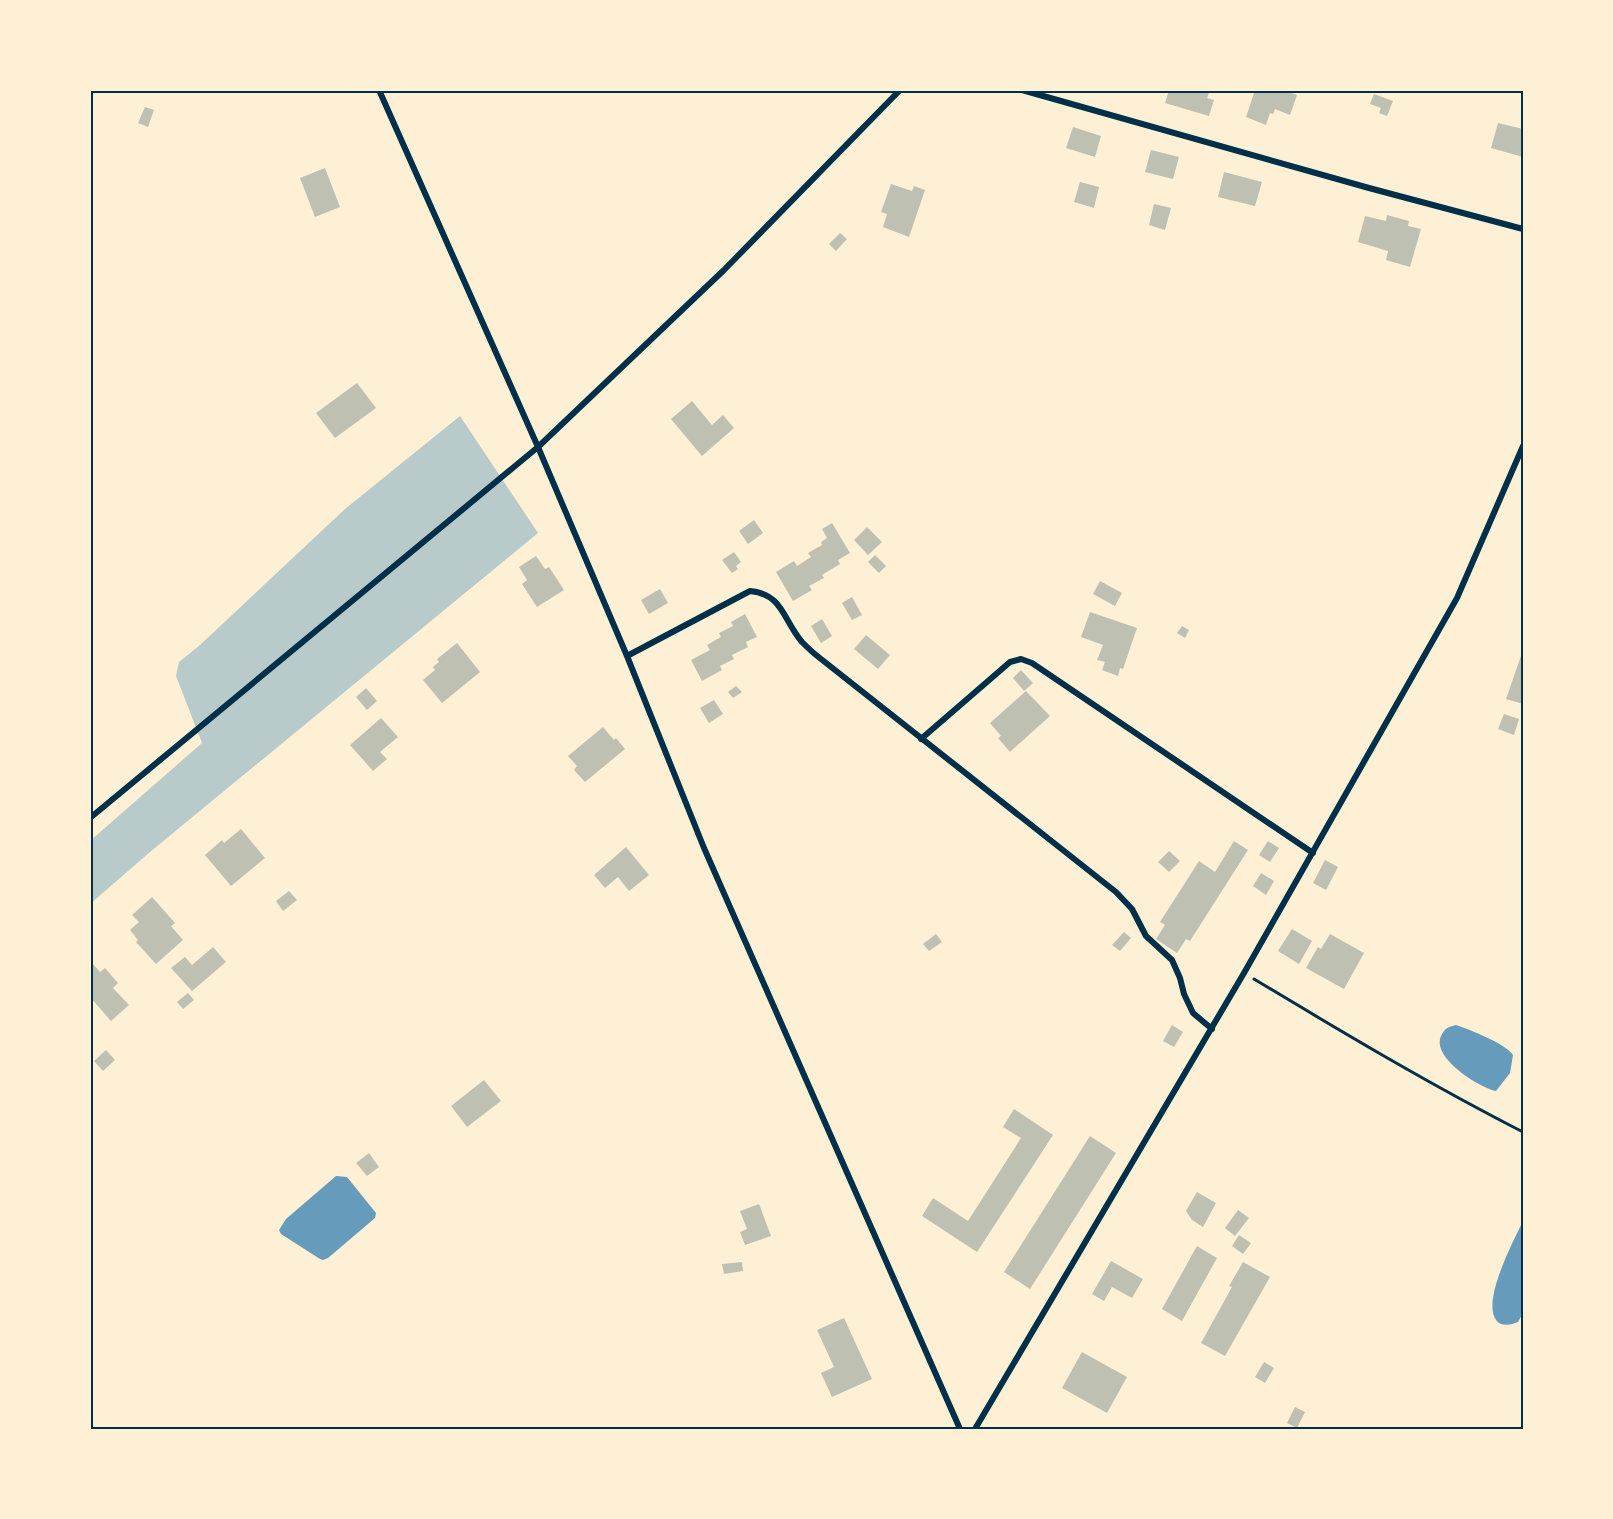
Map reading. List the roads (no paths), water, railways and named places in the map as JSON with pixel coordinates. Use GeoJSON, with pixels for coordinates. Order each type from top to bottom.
{"type":"FeatureCollection","features":[{"type":"Feature","properties":{"kind":"street"},"geometry":{"type":"LineString","coordinates":[[379,90],[538,447],[627,656],[704,848],[960,1429]]}},
{"type":"Feature","properties":{"kind":"street"},"geometry":{"type":"LineString","coordinates":[[90,818],[538,447],[724,270],[900,90]]}},
{"type":"Feature","properties":{"kind":"street"},"geometry":{"type":"LineString","coordinates":[[1022,90],[1523,229]]}},
{"type":"Feature","properties":{"kind":"street"},"geometry":{"type":"LineString","coordinates":[[975,1429],[1212,1029],[1457,598],[1523,446]]}},
{"type":"Feature","properties":{"kind":"street"},"geometry":{"type":"LineString","coordinates":[[627,656],[750,591],[762,592],[774,599],[801,642],[816,655],[1116,892],[1132,909],[1146,936],[1172,960],[1193,1013],[1212,1029]]}},
{"type":"Feature","properties":{"kind":"street"},"geometry":{"type":"LineString","coordinates":[[921,738],[1010,662],[1021,659],[1032,663],[1313,853]]}},
{"type":"Feature","properties":{"kind":"water"},"geometry":{"type":"Polygon","coordinates":[[[1456,1025],[1495,1042],[1513,1055],[1510,1073],[1496,1091],[1478,1084],[1458,1070],[1443,1053],[1440,1044],[1441,1036],[1447,1028],[1456,1025]]]}},
{"type":"Feature","properties":{"kind":"water"},"geometry":{"type":"Polygon","coordinates":[[[336,1176],[347,1177],[376,1213],[375,1218],[323,1260],[281,1234],[279,1230],[286,1219],[336,1176]]]}},
{"type":"Feature","properties":{"kind":"water"},"geometry":{"type":"Polygon","coordinates":[[[1523,1221],[1523,1313],[1518,1322],[1509,1325],[1496,1320],[1493,1299],[1500,1271],[1523,1221]]]}}]}
